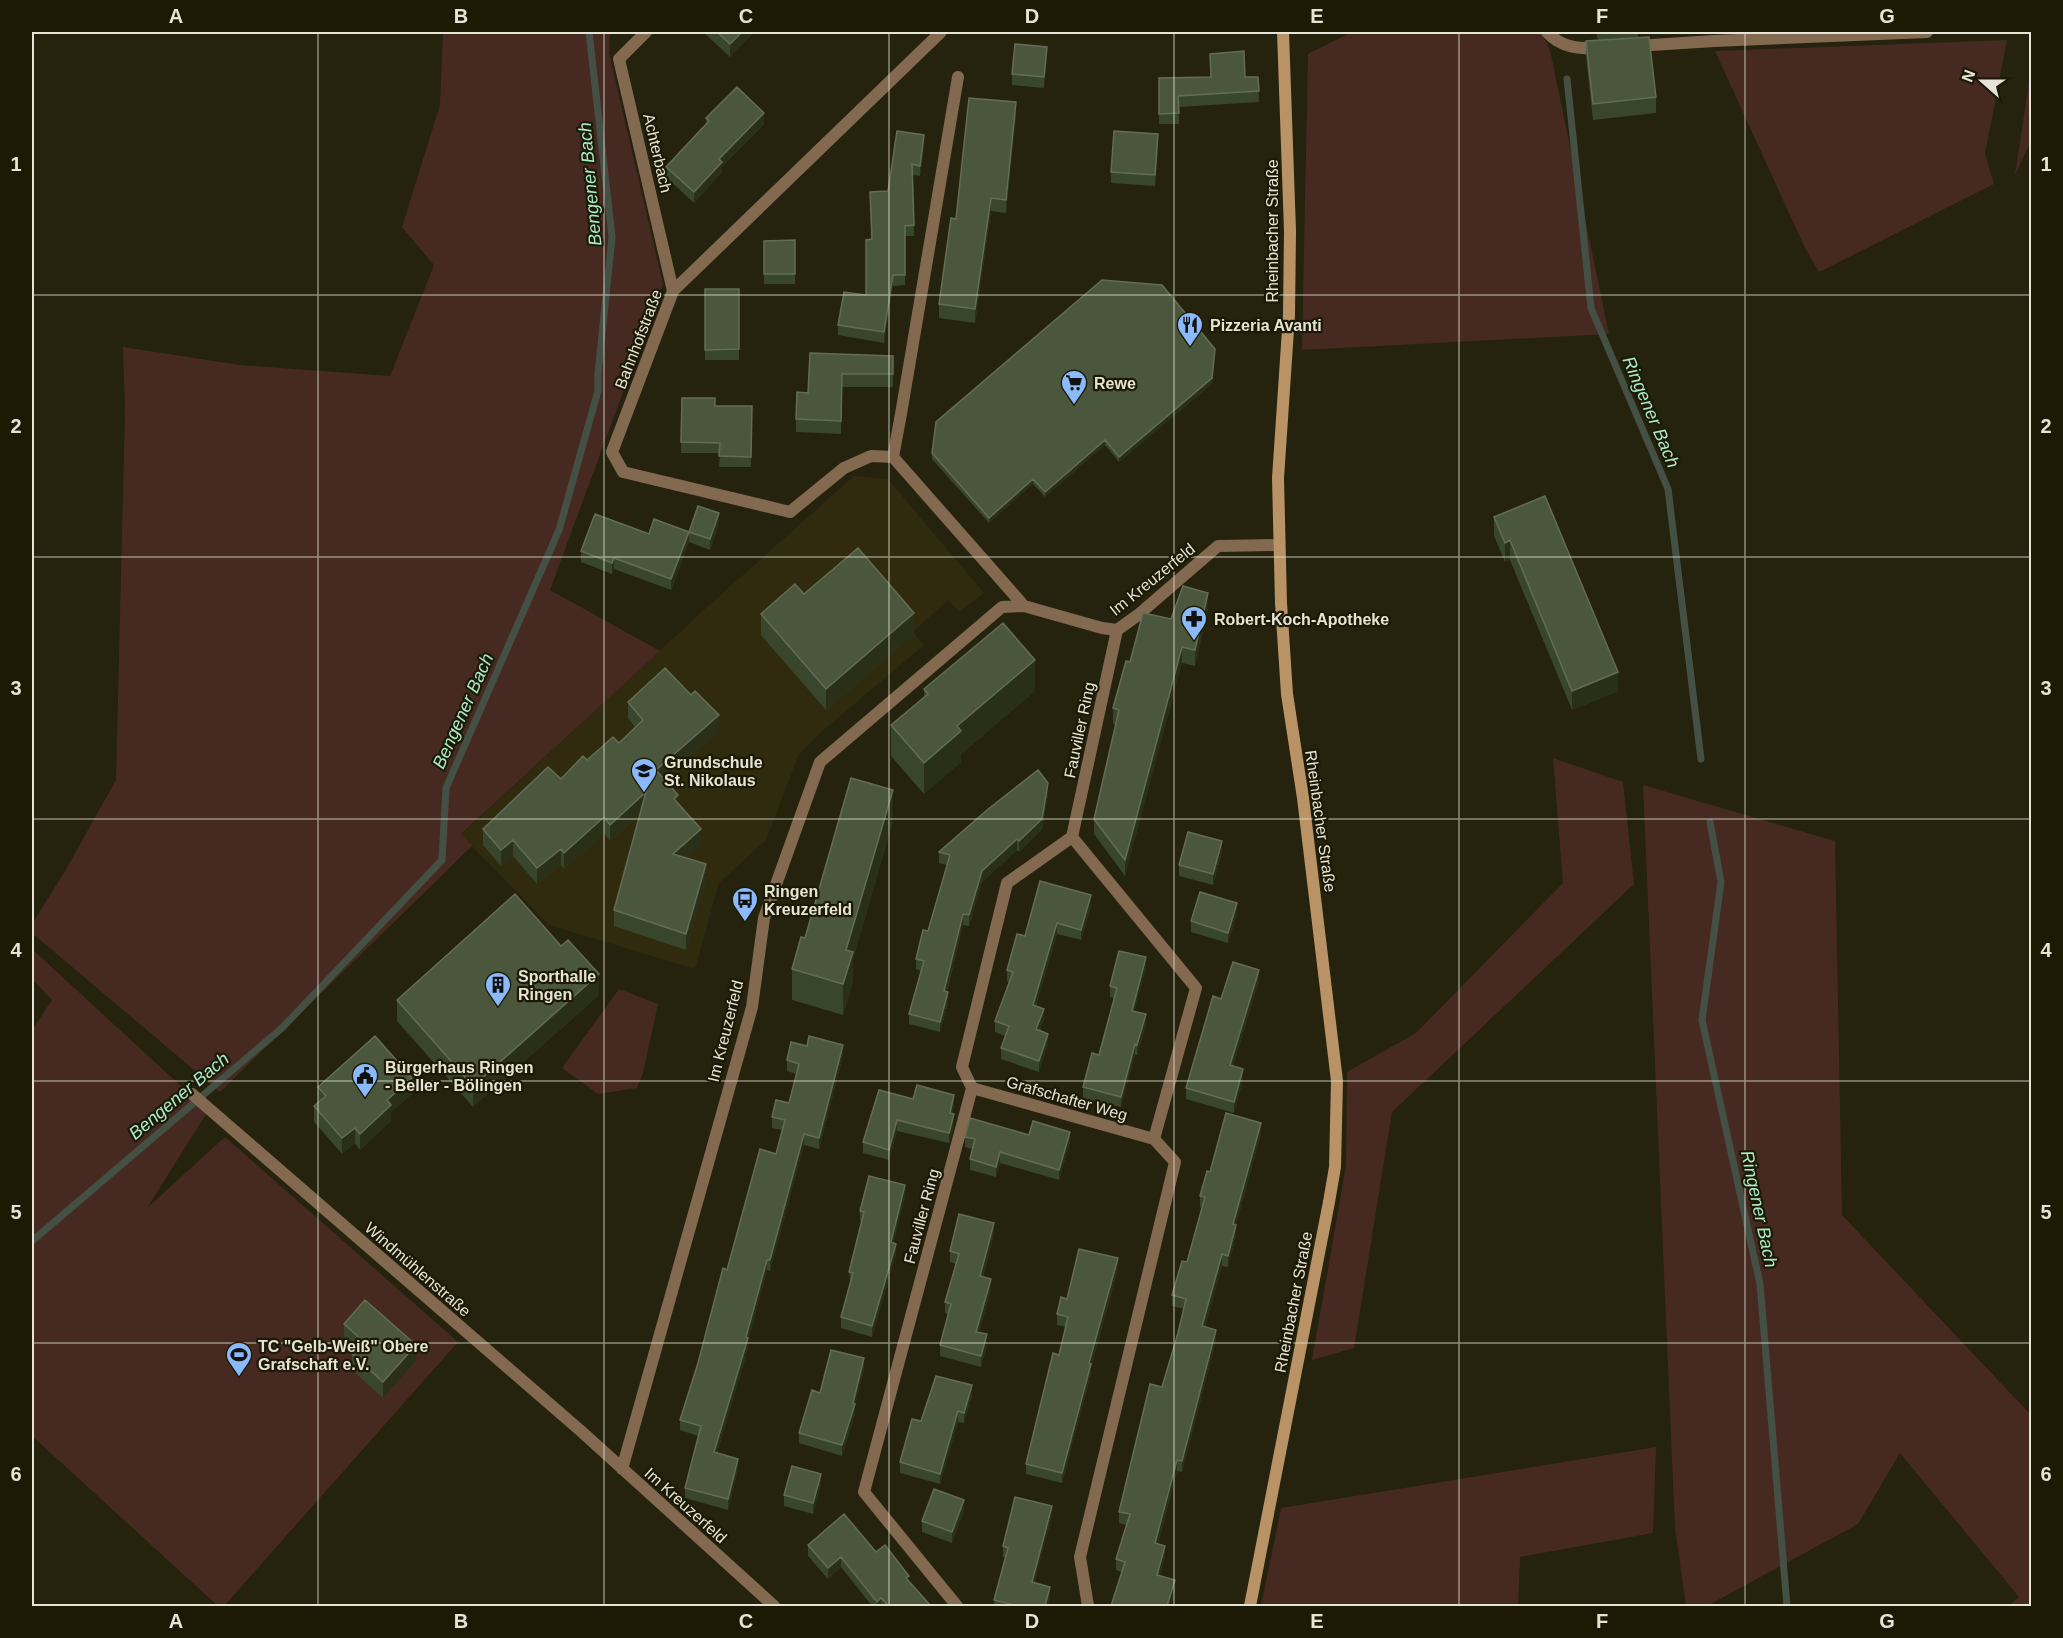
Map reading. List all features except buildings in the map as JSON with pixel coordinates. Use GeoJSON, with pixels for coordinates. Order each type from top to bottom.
{"type":"FeatureCollection","features":[{"type":"Feature","properties":{"kind":"main road","name":"Rheinbacher Straße"},"geometry":{"type":"LineString","coordinates":[[1250,1606],[1329,1202],[1335,1167],[1338,1121],[1333,1036],[1303,798],[1287,694],[1279,545],[1279,456],[1290,278],[1290,209],[1283,32]]}},
{"type":"Feature","properties":{"kind":"street","name":"Achterbach"},"geometry":{"type":"LineString","coordinates":[[646,32],[619,59],[673,291]]}},
{"type":"Feature","properties":{"kind":"street","name":"Bahnhofstraße"},"geometry":{"type":"LineString","coordinates":[[892,457],[871,456],[844,468],[790,512],[623,472],[612,452],[673,291],[941,32]]}},
{"type":"Feature","properties":{"kind":"street"},"geometry":{"type":"LineString","coordinates":[[1547,32],[1554,39],[1578,49],[1927,32]]}},
{"type":"Feature","properties":{"kind":"street"},"geometry":{"type":"LineString","coordinates":[[958,77],[902,414],[892,457],[1024,606]]}},
{"type":"Feature","properties":{"kind":"street","name":"Im Kreuzerfeld"},"geometry":{"type":"LineString","coordinates":[[774,1606],[622,1469],[752,1007],[764,918],[820,762],[1002,607],[1024,606],[1102,628],[1118,630],[1218,546],[1279,545]]}},
{"type":"Feature","properties":{"kind":"street","name":"Fauviller Ring"},"geometry":{"type":"LineString","coordinates":[[1072,837],[1118,630]]}},
{"type":"Feature","properties":{"kind":"street"},"geometry":{"type":"LineString","coordinates":[[972,1088],[962,1067],[1007,883],[1072,837],[1196,988],[1154,1139],[1175,1162],[1080,1557],[1088,1606]]}},
{"type":"Feature","properties":{"kind":"street","name":"Fauviller Ring"},"geometry":{"type":"LineString","coordinates":[[957,1606],[864,1492],[972,1088]]}},
{"type":"Feature","properties":{"kind":"street","name":"Grafschafter Weg"},"geometry":{"type":"LineString","coordinates":[[972,1088],[1154,1139]]}},
{"type":"Feature","properties":{"kind":"street","name":"Windmühlenstraße"},"geometry":{"type":"LineString","coordinates":[[192,1094],[622,1469]]}},
{"type":"Feature","properties":{"kind":"shaded area"},"geometry":{"type":"Polygon","coordinates":[[[443,32],[610,32],[609,53],[663,284],[550,590],[660,651],[461,834],[472,846],[220,1092],[32,933],[32,924],[116,780],[125,411],[123,347],[240,365],[390,376],[434,265],[402,227],[440,105],[443,32]]]}},
{"type":"Feature","properties":{"kind":"shaded area"},"geometry":{"type":"Polygon","coordinates":[[[1352,32],[1541,32],[1550,50],[1609,334],[1302,350],[1308,54],[1352,32]]]}},
{"type":"Feature","properties":{"kind":"shaded area"},"geometry":{"type":"Polygon","coordinates":[[[2007,40],[1985,154],[1994,184],[1819,272],[1805,248],[1715,51],[2007,40]]]}},
{"type":"Feature","properties":{"kind":"shaded area"},"geometry":{"type":"Polygon","coordinates":[[[2031,69],[2031,141],[2015,175],[2031,69]]]}},
{"type":"Feature","properties":{"kind":"shaded area","name":"Grundschule St. Nikolaus"},"geometry":{"type":"Polygon","coordinates":[[[854,476],[888,479],[984,593],[959,612],[948,600],[913,632],[924,645],[819,734],[799,754],[766,840],[719,883],[695,969],[549,925],[461,835],[707,607],[854,476]]]}},
{"type":"Feature","properties":{"kind":"shaded area"},"geometry":{"type":"Polygon","coordinates":[[[1553,758],[1623,782],[1634,884],[1392,1112],[1354,1348],[1312,1360],[1346,1166],[1347,1072],[1416,1033],[1563,883],[1553,758]]]}},
{"type":"Feature","properties":{"kind":"shaded area"},"geometry":{"type":"Polygon","coordinates":[[[1643,785],[1835,841],[1842,1215],[2031,1415],[2031,1606],[2008,1606],[2019,1597],[1900,1453],[1858,1524],[1707,1606],[1686,1606],[1675,1528],[1643,785]]]}},
{"type":"Feature","properties":{"kind":"shaded area","name":"TC \"Gelb-Weiß\" Obere Grafschaft e.V."},"geometry":{"type":"Polygon","coordinates":[[[32,949],[208,1111],[147,1208],[225,1137],[458,1342],[224,1606],[218,1606],[32,1436],[32,1030],[52,1000],[32,979],[32,949]]]}},
{"type":"Feature","properties":{"kind":"shaded area"},"geometry":{"type":"Polygon","coordinates":[[[619,989],[658,1004],[643,1073],[637,1088],[598,1094],[562,1068],[619,989]]]}},
{"type":"Feature","properties":{"kind":"shaded area"},"geometry":{"type":"Polygon","coordinates":[[[1656,1447],[1653,1533],[1520,1557],[1518,1606],[1261,1606],[1281,1508],[1656,1447]]]}},
{"type":"Feature","properties":{"kind":"waterway","name":"Bengener Bach"},"geometry":{"type":"LineString","coordinates":[[32,1241],[283,1027],[442,860],[446,788],[559,530],[598,391],[612,237],[589,32]]}},
{"type":"Feature","properties":{"kind":"waterway","name":"Ringener Bach"},"geometry":{"type":"LineString","coordinates":[[1567,79],[1591,308],[1668,489],[1701,759]]}},
{"type":"Feature","properties":{"kind":"waterway","name":"Ringener Bach"},"geometry":{"type":"LineString","coordinates":[[1710,822],[1721,882],[1702,1020],[1760,1284],[1787,1606]]}},
{"type":"Feature","properties":{"kind":"place","name":"Pizzeria Avanti"},"geometry":{"type":"Point","coordinates":[1190,348]}},
{"type":"Feature","properties":{"kind":"place","name":"Rewe"},"geometry":{"type":"Point","coordinates":[1074,406]}},
{"type":"Feature","properties":{"kind":"place","name":"Robert-Koch-Apotheke"},"geometry":{"type":"Point","coordinates":[1194,642]}},
{"type":"Feature","properties":{"kind":"place","name":"Grundschule St. Nikolaus"},"geometry":{"type":"Point","coordinates":[644,794]}},
{"type":"Feature","properties":{"kind":"place","name":"Ringen Kreuzerfeld"},"geometry":{"type":"Point","coordinates":[745,923]}},
{"type":"Feature","properties":{"kind":"place","name":"Sporthalle Ringen"},"geometry":{"type":"Point","coordinates":[498,1008]}},
{"type":"Feature","properties":{"kind":"place","name":"Bürgerhaus Ringen - Beller - Bölingen"},"geometry":{"type":"Point","coordinates":[365,1099]}},
{"type":"Feature","properties":{"kind":"place","name":"TC \"Gelb-Weiß\" Obere Grafschaft e.V."},"geometry":{"type":"Point","coordinates":[239,1378]}}]}
